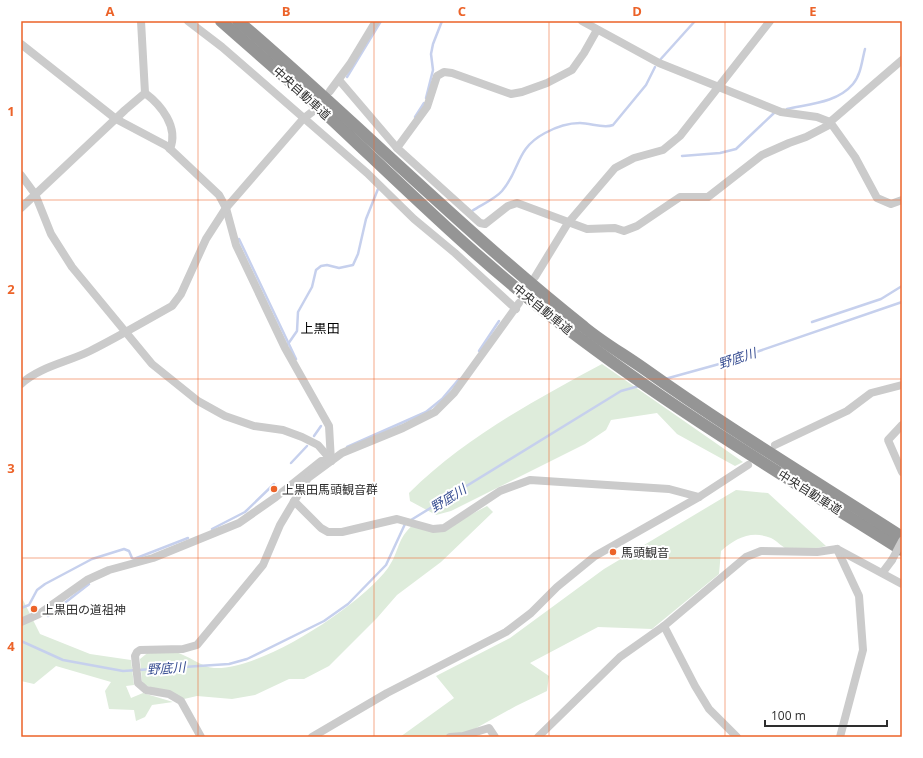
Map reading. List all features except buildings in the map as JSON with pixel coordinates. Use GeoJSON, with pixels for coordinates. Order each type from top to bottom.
{"type":"FeatureCollection","features":[{"type":"Feature","properties":{"kind":"highway","name":"中央自動車道"},"geometry":{"type":"LineString","coordinates":[[221,21],[316,106],[447,228],[563,326],[662,398],[902,550]]}},
{"type":"Feature","properties":{"kind":"highway","name":"中央自動車道"},"geometry":{"type":"LineString","coordinates":[[238,21],[290,66],[456,219],[527,281],[586,329],[676,392],[902,537]]}},
{"type":"Feature","properties":{"kind":"street"},"geometry":{"type":"LineString","coordinates":[[141,21],[145,93],[165,112],[171,133],[170,149]]}},
{"type":"Feature","properties":{"kind":"street"},"geometry":{"type":"LineString","coordinates":[[188,21],[222,47],[367,173],[414,219],[518,306],[486,347],[454,393],[435,412],[403,428],[342,453],[308,478],[280,525],[263,565],[197,645],[183,649],[140,650],[135,656],[138,683],[146,690],[169,694],[181,701],[201,737]]}},
{"type":"Feature","properties":{"kind":"street"},"geometry":{"type":"LineString","coordinates":[[330,91],[339,80],[376,21]]}},
{"type":"Feature","properties":{"kind":"street"},"geometry":{"type":"LineString","coordinates":[[582,21],[659,63],[781,112],[817,117],[830,123],[855,157],[877,198],[891,204],[902,200]]}},
{"type":"Feature","properties":{"kind":"street"},"geometry":{"type":"LineString","coordinates":[[535,277],[568,223],[615,168],[634,158],[663,150],[680,136],[770,21]]}},
{"type":"Feature","properties":{"kind":"street"},"geometry":{"type":"LineString","coordinates":[[397,148],[427,107],[437,76],[444,72],[452,73],[512,94],[522,92],[548,83],[572,70],[597,30]]}},
{"type":"Feature","properties":{"kind":"street"},"geometry":{"type":"LineString","coordinates":[[21,44],[116,119],[170,149],[219,196],[226,208],[236,244],[275,327],[329,426],[331,461]]}},
{"type":"Feature","properties":{"kind":"street"},"geometry":{"type":"LineString","coordinates":[[339,80],[397,148],[480,223],[485,224],[508,206],[518,203],[587,229],[615,228],[624,231],[637,226],[680,197],[708,197],[762,155],[806,137],[830,123],[902,60]]}},
{"type":"Feature","properties":{"kind":"street"},"geometry":{"type":"LineString","coordinates":[[21,208],[145,93]]}},
{"type":"Feature","properties":{"kind":"street"},"geometry":{"type":"LineString","coordinates":[[21,384],[48,368],[89,352],[172,306],[181,294],[206,239],[226,208],[304,119],[312,112]]}},
{"type":"Feature","properties":{"kind":"street"},"geometry":{"type":"LineString","coordinates":[[21,175],[35,194],[51,234],[72,267],[152,364],[198,401],[225,416],[254,426],[284,430],[302,436],[318,446],[331,461]]}},
{"type":"Feature","properties":{"kind":"street"},"geometry":{"type":"LineString","coordinates":[[775,445],[847,411],[871,393],[902,385]]}},
{"type":"Feature","properties":{"kind":"street"},"geometry":{"type":"LineString","coordinates":[[902,425],[888,440],[902,472]]}},
{"type":"Feature","properties":{"kind":"street"},"geometry":{"type":"LineString","coordinates":[[21,622],[39,614],[86,580],[109,570],[153,558],[239,523],[276,497],[321,461],[331,461]]}},
{"type":"Feature","properties":{"kind":"street"},"geometry":{"type":"LineString","coordinates":[[312,737],[387,693],[506,632],[531,613],[557,586],[596,556],[699,497],[748,466]]}},
{"type":"Feature","properties":{"kind":"street"},"geometry":{"type":"LineString","coordinates":[[294,501],[321,528],[328,532],[342,532],[397,519],[433,529],[444,528],[500,491],[530,480],[669,489],[699,497]]}},
{"type":"Feature","properties":{"kind":"street"},"geometry":{"type":"LineString","coordinates":[[883,572],[892,560],[902,541]]}},
{"type":"Feature","properties":{"kind":"street"},"geometry":{"type":"LineString","coordinates":[[837,549],[859,596],[863,650],[840,737]]}},
{"type":"Feature","properties":{"kind":"street"},"geometry":{"type":"LineString","coordinates":[[538,737],[620,657],[664,626],[746,556],[761,551],[818,552],[837,549],[883,572],[902,584]]}},
{"type":"Feature","properties":{"kind":"street"},"geometry":{"type":"LineString","coordinates":[[664,626],[698,692],[709,709],[737,737]]}},
{"type":"Feature","properties":{"kind":"street"},"geometry":{"type":"LineString","coordinates":[[450,737],[463,736],[489,728],[495,737]]}},
{"type":"Feature","properties":{"kind":"green space"},"geometry":{"type":"Polygon","coordinates":[[[602,364],[743,462],[735,466],[677,434],[657,413],[611,420],[606,430],[585,444],[451,511],[436,515],[410,501],[409,493],[431,473],[476,438],[525,407],[602,364]]]}},
{"type":"Feature","properties":{"kind":"green space"},"geometry":{"type":"Polygon","coordinates":[[[736,490],[768,493],[826,546],[808,550],[789,550],[773,539],[764,536],[750,535],[738,539],[721,551],[719,574],[652,629],[598,627],[530,663],[549,676],[547,691],[469,732],[472,737],[400,737],[454,698],[436,676],[510,638],[604,569],[736,490]]]}},
{"type":"Feature","properties":{"kind":"green space"},"geometry":{"type":"Polygon","coordinates":[[[487,506],[493,512],[441,562],[397,595],[377,618],[329,666],[304,679],[289,679],[255,695],[232,699],[197,696],[184,699],[145,685],[142,681],[140,659],[151,650],[175,652],[204,666],[214,668],[234,666],[257,659],[283,647],[333,617],[356,600],[375,583],[392,562],[401,540],[414,524],[438,532],[487,506]]]}},
{"type":"Feature","properties":{"kind":"green space"},"geometry":{"type":"Polygon","coordinates":[[[21,596],[40,634],[90,654],[131,660],[134,685],[126,686],[131,698],[143,693],[173,702],[152,705],[145,717],[136,721],[134,710],[109,709],[105,691],[111,682],[56,666],[34,684],[21,681],[21,596]]]}},
{"type":"Feature","properties":{"kind":"waterway"},"geometry":{"type":"LineString","coordinates":[[347,77],[381,21]]}},
{"type":"Feature","properties":{"kind":"waterway"},"geometry":{"type":"LineString","coordinates":[[426,98],[433,70],[431,54],[433,44],[442,21]]}},
{"type":"Feature","properties":{"kind":"waterway"},"geometry":{"type":"LineString","coordinates":[[659,61],[695,21]]}},
{"type":"Feature","properties":{"kind":"waterway"},"geometry":{"type":"LineString","coordinates":[[787,109],[822,102],[831,99],[846,90],[853,84],[858,76],[865,49]]}},
{"type":"Feature","properties":{"kind":"waterway"},"geometry":{"type":"LineString","coordinates":[[472,211],[502,191],[513,175],[523,153],[535,139],[553,129],[576,123],[602,126],[613,125],[646,85],[655,67]]}},
{"type":"Feature","properties":{"kind":"waterway"},"geometry":{"type":"LineString","coordinates":[[415,117],[424,103]]}},
{"type":"Feature","properties":{"kind":"waterway"},"geometry":{"type":"LineString","coordinates":[[682,156],[720,153],[736,149],[774,113]]}},
{"type":"Feature","properties":{"kind":"waterway"},"geometry":{"type":"LineString","coordinates":[[288,344],[297,331],[298,312],[312,287],[316,270],[321,266],[327,265],[339,268],[353,265],[358,254],[366,219],[378,189]]}},
{"type":"Feature","properties":{"kind":"waterway"},"geometry":{"type":"LineString","coordinates":[[239,239],[296,359]]}},
{"type":"Feature","properties":{"kind":"waterway"},"geometry":{"type":"LineString","coordinates":[[812,322],[881,299],[902,286]]}},
{"type":"Feature","properties":{"kind":"waterway","name":"野底川"},"geometry":{"type":"LineString","coordinates":[[665,379],[730,361],[902,302]]}},
{"type":"Feature","properties":{"kind":"waterway"},"geometry":{"type":"LineString","coordinates":[[479,351],[499,321]]}},
{"type":"Feature","properties":{"kind":"waterway"},"geometry":{"type":"LineString","coordinates":[[347,447],[426,412],[442,399],[459,379]]}},
{"type":"Feature","properties":{"kind":"waterway","name":"野底川"},"geometry":{"type":"LineString","coordinates":[[411,520],[621,391],[639,386]]}},
{"type":"Feature","properties":{"kind":"waterway"},"geometry":{"type":"LineString","coordinates":[[314,436],[321,426]]}},
{"type":"Feature","properties":{"kind":"waterway"},"geometry":{"type":"LineString","coordinates":[[291,463],[307,446]]}},
{"type":"Feature","properties":{"kind":"waterway"},"geometry":{"type":"LineString","coordinates":[[212,529],[245,512],[274,484]]}},
{"type":"Feature","properties":{"kind":"waterway","name":"野底川"},"geometry":{"type":"LineString","coordinates":[[21,641],[63,660],[123,671],[229,664],[247,659],[324,621],[348,604],[386,565],[405,524]]}},
{"type":"Feature","properties":{"kind":"waterway"},"geometry":{"type":"LineString","coordinates":[[21,608],[29,605],[37,590],[45,584],[92,559],[124,549],[129,551],[134,559],[188,538]]}},
{"type":"Feature","properties":{"kind":"waterway"},"geometry":{"type":"LineString","coordinates":[[48,616],[89,584]]}},
{"type":"Feature","properties":{"kind":"place","name":"上黒田馬頭観音群"},"geometry":{"type":"Point","coordinates":[274,489]}},
{"type":"Feature","properties":{"kind":"place","name":"馬頭観音"},"geometry":{"type":"Point","coordinates":[613,552]}},
{"type":"Feature","properties":{"kind":"place","name":"上黒田の道祖神"},"geometry":{"type":"Point","coordinates":[34,609]}},
{"type":"Feature","properties":{"kind":"district","name":"上黒田"},"geometry":{"type":"Point","coordinates":[320,328]}}]}
